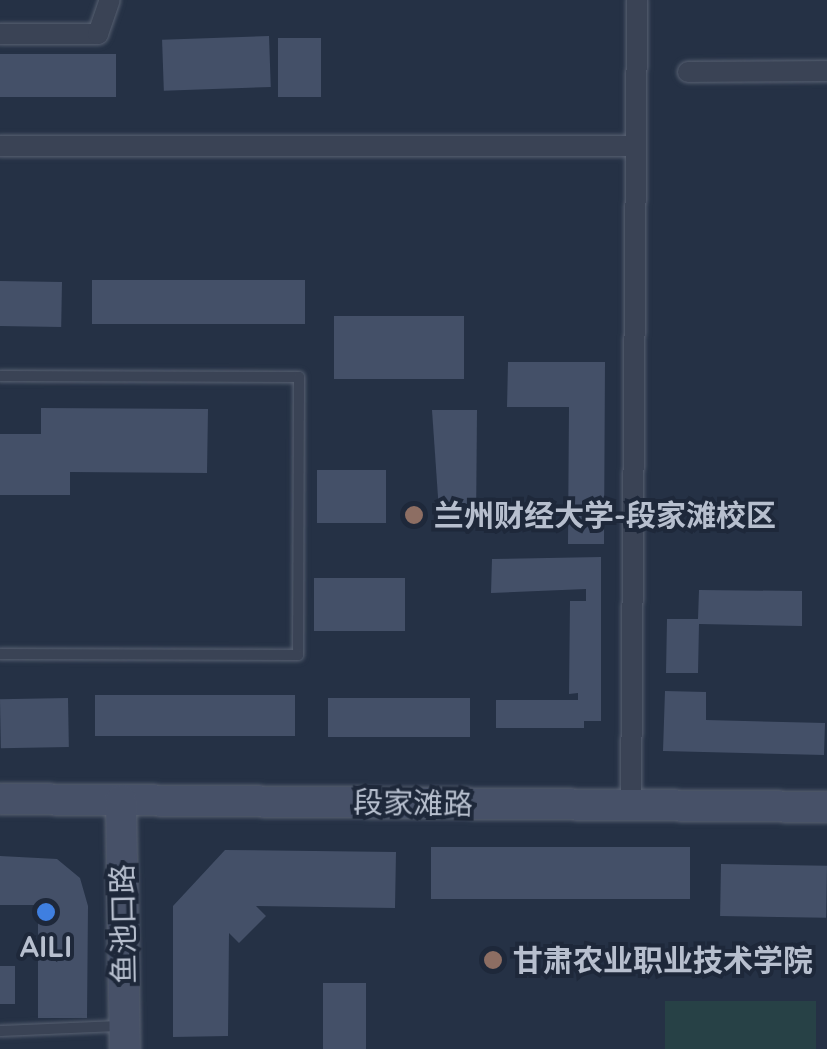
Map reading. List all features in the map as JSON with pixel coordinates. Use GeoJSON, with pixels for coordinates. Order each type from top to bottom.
{"type":"FeatureCollection","features":[{"type":"Feature","properties":{"kind":"main road","name":"段家滩路"},"geometry":{"type":"LineString","coordinates":[[0,798],[827,807]]}},
{"type":"Feature","properties":{"kind":"main road","name":"鱼池口路"},"geometry":{"type":"LineString","coordinates":[[121,800],[125,1038]]}},
{"type":"Feature","properties":{"kind":"street"},"geometry":{"type":"LineString","coordinates":[[0,34],[98,34],[110,0]]}},
{"type":"Feature","properties":{"kind":"street"},"geometry":{"type":"LineString","coordinates":[[631,805],[637,0]]}},
{"type":"Feature","properties":{"kind":"street"},"geometry":{"type":"LineString","coordinates":[[688,72],[827,71]]}},
{"type":"Feature","properties":{"kind":"street"},"geometry":{"type":"LineString","coordinates":[[0,146],[636,146]]}},
{"type":"Feature","properties":{"kind":"lane"},"geometry":{"type":"LineString","coordinates":[[0,376],[299,378],[298,654],[0,654]]}},
{"type":"Feature","properties":{"kind":"lane"},"geometry":{"type":"LineString","coordinates":[[0,1030],[125,1038]]}},
{"type":"Feature","properties":{"kind":"green space"},"geometry":{"type":"Polygon","coordinates":[[[665,1001],[816,1001],[816,1049],[665,1049],[665,1001]]]}},
{"type":"Feature","properties":{"kind":"building"},"geometry":{"type":"Polygon","coordinates":[[[269,36],[271,87],[164,91],[162,40],[269,36]]]}},
{"type":"Feature","properties":{"kind":"building"},"geometry":{"type":"Polygon","coordinates":[[[278,38],[321,38],[321,97],[278,97],[278,38]]]}},
{"type":"Feature","properties":{"kind":"building"},"geometry":{"type":"Polygon","coordinates":[[[0,54],[116,54],[116,97],[0,97],[0,54]]]}},
{"type":"Feature","properties":{"kind":"building"},"geometry":{"type":"Polygon","coordinates":[[[92,280],[305,280],[305,324],[92,324],[92,280]]]}},
{"type":"Feature","properties":{"kind":"building"},"geometry":{"type":"Polygon","coordinates":[[[0,281],[62,282],[61,327],[0,326],[0,281]]]}},
{"type":"Feature","properties":{"kind":"building"},"geometry":{"type":"Polygon","coordinates":[[[334,316],[464,316],[464,379],[334,379],[334,316]]]}},
{"type":"Feature","properties":{"kind":"building"},"geometry":{"type":"Polygon","coordinates":[[[508,362],[605,362],[604,544],[568,544],[569,407],[507,407],[508,362]]]}},
{"type":"Feature","properties":{"kind":"building"},"geometry":{"type":"Polygon","coordinates":[[[41,408],[208,409],[207,473],[70,472],[70,495],[0,495],[0,434],[41,434],[41,408]]]}},
{"type":"Feature","properties":{"kind":"building"},"geometry":{"type":"Polygon","coordinates":[[[432,410],[477,410],[476,526],[440,526],[432,410]]]}},
{"type":"Feature","properties":{"kind":"building"},"geometry":{"type":"Polygon","coordinates":[[[317,470],[386,470],[386,523],[317,523],[317,470]]]}},
{"type":"Feature","properties":{"kind":"building"},"geometry":{"type":"Polygon","coordinates":[[[601,557],[601,721],[584,721],[584,728],[496,728],[496,700],[578,700],[578,693],[569,694],[570,601],[586,601],[586,589],[491,593],[492,559],[601,557]]]}},
{"type":"Feature","properties":{"kind":"building"},"geometry":{"type":"Polygon","coordinates":[[[314,578],[405,578],[405,631],[314,631],[314,578]]]}},
{"type":"Feature","properties":{"kind":"building"},"geometry":{"type":"Polygon","coordinates":[[[699,590],[802,591],[802,626],[699,624],[698,673],[666,673],[667,619],[698,619],[699,590]]]}},
{"type":"Feature","properties":{"kind":"building"},"geometry":{"type":"Polygon","coordinates":[[[665,691],[706,692],[706,720],[825,723],[824,755],[663,751],[665,691]]]}},
{"type":"Feature","properties":{"kind":"building"},"geometry":{"type":"Polygon","coordinates":[[[95,695],[295,695],[295,736],[95,736],[95,695]]]}},
{"type":"Feature","properties":{"kind":"building"},"geometry":{"type":"Polygon","coordinates":[[[68,698],[69,747],[1,748],[0,699],[68,698]]]}},
{"type":"Feature","properties":{"kind":"building"},"geometry":{"type":"Polygon","coordinates":[[[328,698],[470,698],[470,737],[328,737],[328,698]]]}},
{"type":"Feature","properties":{"kind":"building"},"geometry":{"type":"Polygon","coordinates":[[[431,847],[690,847],[690,899],[431,899],[431,847]]]}},
{"type":"Feature","properties":{"kind":"building"},"geometry":{"type":"Polygon","coordinates":[[[225,850],[396,852],[395,908],[256,906],[266,916],[239,943],[229,933],[228,1036],[173,1037],[173,906],[225,850]]]}},
{"type":"Feature","properties":{"kind":"building"},"geometry":{"type":"Polygon","coordinates":[[[0,856],[57,859],[80,878],[88,906],[87,1018],[38,1018],[38,905],[0,905],[0,856]]]}},
{"type":"Feature","properties":{"kind":"building"},"geometry":{"type":"Polygon","coordinates":[[[721,864],[827,866],[826,918],[720,916],[721,864]]]}},
{"type":"Feature","properties":{"kind":"building"},"geometry":{"type":"Polygon","coordinates":[[[0,966],[15,966],[15,1004],[0,1004],[0,966]]]}},
{"type":"Feature","properties":{"kind":"building"},"geometry":{"type":"Polygon","coordinates":[[[323,983],[366,983],[366,1049],[323,1049],[323,983]]]}},
{"type":"Feature","properties":{"kind":"place","name":"兰州财经大学-段家滩校区"},"geometry":{"type":"Point","coordinates":[414,515]}},
{"type":"Feature","properties":{"kind":"place","name":"AILI"},"geometry":{"type":"Point","coordinates":[46,912]}},
{"type":"Feature","properties":{"kind":"place","name":"甘肃农业职业技术学院"},"geometry":{"type":"Point","coordinates":[493,960]}}]}
